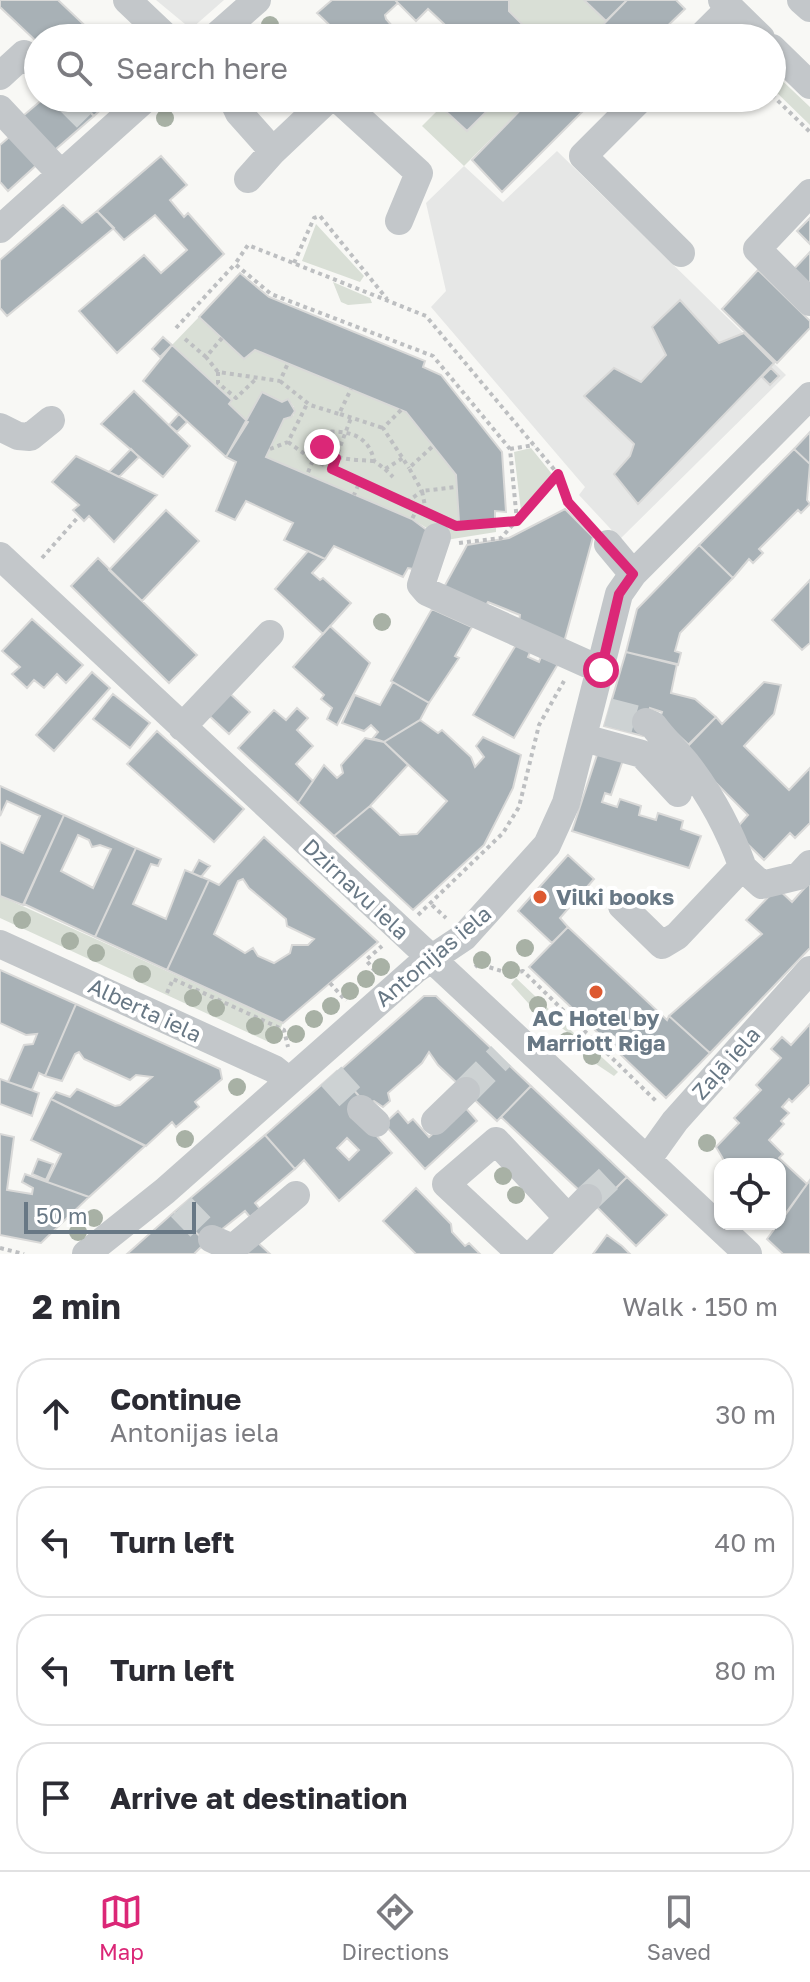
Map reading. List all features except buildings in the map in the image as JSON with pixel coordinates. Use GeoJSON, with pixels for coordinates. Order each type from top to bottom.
{"type":"FeatureCollection","features":[{"type":"Feature","properties":{"kind":"street"},"geometry":{"type":"LineString","coordinates":[[127,0],[152,24]]}},
{"type":"Feature","properties":{"kind":"street"},"geometry":{"type":"LineString","coordinates":[[230,24],[257,0]]}},
{"type":"Feature","properties":{"kind":"street"},"geometry":{"type":"LineString","coordinates":[[801,0],[810,8]]}},
{"type":"Feature","properties":{"kind":"street"},"geometry":{"type":"LineString","coordinates":[[711,24],[726,4],[747,24]]}},
{"type":"Feature","properties":{"kind":"street"},"geometry":{"type":"LineString","coordinates":[[0,76],[24,54]]}},
{"type":"Feature","properties":{"kind":"street"},"geometry":{"type":"LineString","coordinates":[[786,62],[810,85]]}},
{"type":"Feature","properties":{"kind":"street"},"geometry":{"type":"LineString","coordinates":[[6,211],[61,174],[97,128],[123,112]]}},
{"type":"Feature","properties":{"kind":"street"},"geometry":{"type":"LineString","coordinates":[[239,112],[273,151]]}},
{"type":"Feature","properties":{"kind":"street"},"geometry":{"type":"LineString","coordinates":[[248,179],[314,112]]}},
{"type":"Feature","properties":{"kind":"street"},"geometry":{"type":"LineString","coordinates":[[352,112],[419,173],[399,221]]}},
{"type":"Feature","properties":{"kind":"street"},"geometry":{"type":"LineString","coordinates":[[627,112],[583,156],[681,253]]}},
{"type":"Feature","properties":{"kind":"street"},"geometry":{"type":"LineString","coordinates":[[3,118],[61,174]]}},
{"type":"Feature","properties":{"kind":"street"},"geometry":{"type":"LineString","coordinates":[[810,193],[757,249],[810,302]]}},
{"type":"Feature","properties":{"kind":"street","name":"Antonijas iela"},"geometry":{"type":"LineString","coordinates":[[86,1254],[166,1205],[306,1068],[430,958],[464,937],[547,845],[566,803],[584,738],[600,708],[589,664],[619,594],[633,574],[810,396]]}},
{"type":"Feature","properties":{"kind":"street"},"geometry":{"type":"LineString","coordinates":[[0,427],[18,436],[30,437],[51,420]]}},
{"type":"Feature","properties":{"kind":"street"},"geometry":{"type":"LineString","coordinates":[[440,531],[422,572],[421,585],[427,592],[589,664]]}},
{"type":"Feature","properties":{"kind":"street"},"geometry":{"type":"LineString","coordinates":[[608,544],[633,574]]}},
{"type":"Feature","properties":{"kind":"street","name":"Dzirnavu iela"},"geometry":{"type":"LineString","coordinates":[[0,556],[430,958],[510,1047],[634,1160],[748,1254]]}},
{"type":"Feature","properties":{"kind":"street"},"geometry":{"type":"LineString","coordinates":[[182,727],[270,634]]}},
{"type":"Feature","properties":{"kind":"street"},"geometry":{"type":"LineString","coordinates":[[646,722],[653,725],[686,763],[735,845],[743,868],[762,885],[799,876],[810,864]]}},
{"type":"Feature","properties":{"kind":"street"},"geometry":{"type":"LineString","coordinates":[[584,738],[642,754],[678,793]]}},
{"type":"Feature","properties":{"kind":"street"},"geometry":{"type":"LineString","coordinates":[[622,906],[662,945],[677,936],[743,868]]}},
{"type":"Feature","properties":{"kind":"street","name":"Alberta iela"},"geometry":{"type":"LineString","coordinates":[[0,944],[274,1069],[306,1068]]}},
{"type":"Feature","properties":{"kind":"street","name":"Zaļā iela"},"geometry":{"type":"LineString","coordinates":[[634,1160],[675,1121],[810,970]]}},
{"type":"Feature","properties":{"kind":"street"},"geometry":{"type":"LineString","coordinates":[[435,1121],[466,1091]]}},
{"type":"Feature","properties":{"kind":"street"},"geometry":{"type":"LineString","coordinates":[[521,1254],[446,1184],[496,1141],[578,1208],[533,1254]]}},
{"type":"Feature","properties":{"kind":"street"},"geometry":{"type":"LineString","coordinates":[[206,1247],[233,1248],[296,1195]]}},
{"type":"Feature","properties":{"kind":"path"},"geometry":{"type":"LineString","coordinates":[[786,109],[810,132]]}},
{"type":"Feature","properties":{"kind":"path"},"geometry":{"type":"LineString","coordinates":[[294,263],[314,218],[320,216],[388,300]]}},
{"type":"Feature","properties":{"kind":"path"},"geometry":{"type":"LineString","coordinates":[[176,328],[235,264],[248,245],[426,316],[558,474],[568,502],[608,544]]}},
{"type":"Feature","properties":{"kind":"path"},"geometry":{"type":"LineString","coordinates":[[235,264],[271,294],[433,356],[510,449],[517,521]]}},
{"type":"Feature","properties":{"kind":"path"},"geometry":{"type":"LineString","coordinates":[[206,357],[222,338]]}},
{"type":"Feature","properties":{"kind":"path"},"geometry":{"type":"LineString","coordinates":[[185,339],[206,357],[218,372],[218,383],[236,398],[257,378]]}},
{"type":"Feature","properties":{"kind":"path"},"geometry":{"type":"LineString","coordinates":[[280,381],[288,363]]}},
{"type":"Feature","properties":{"kind":"path"},"geometry":{"type":"LineString","coordinates":[[218,372],[280,381],[308,403],[383,428],[422,491],[426,511],[440,531],[501,538],[558,474]]}},
{"type":"Feature","properties":{"kind":"path"},"geometry":{"type":"LineString","coordinates":[[338,413],[351,389]]}},
{"type":"Feature","properties":{"kind":"path"},"geometry":{"type":"LineString","coordinates":[[270,449],[288,442],[308,403]]}},
{"type":"Feature","properties":{"kind":"path"},"geometry":{"type":"LineString","coordinates":[[383,428],[401,410]]}},
{"type":"Feature","properties":{"kind":"path"},"geometry":{"type":"LineString","coordinates":[[332,469],[351,418]]}},
{"type":"Feature","properties":{"kind":"path"},"geometry":{"type":"LineString","coordinates":[[374,461],[371,447],[363,437],[323,432],[318,437],[322,447],[336,458],[374,461],[393,477]]}},
{"type":"Feature","properties":{"kind":"path"},"geometry":{"type":"LineString","coordinates":[[288,442],[313,460],[426,511]]}},
{"type":"Feature","properties":{"kind":"path"},"geometry":{"type":"LineString","coordinates":[[510,449],[534,445]]}},
{"type":"Feature","properties":{"kind":"path"},"geometry":{"type":"LineString","coordinates":[[409,468],[433,446]]}},
{"type":"Feature","properties":{"kind":"path"},"geometry":{"type":"LineString","coordinates":[[385,469],[403,458]]}},
{"type":"Feature","properties":{"kind":"path"},"geometry":{"type":"LineString","coordinates":[[307,475],[313,460]]}},
{"type":"Feature","properties":{"kind":"path"},"geometry":{"type":"LineString","coordinates":[[354,495],[360,481]]}},
{"type":"Feature","properties":{"kind":"path"},"geometry":{"type":"LineString","coordinates":[[407,502],[422,491],[456,487]]}},
{"type":"Feature","properties":{"kind":"path"},"geometry":{"type":"LineString","coordinates":[[412,519],[418,507]]}},
{"type":"Feature","properties":{"kind":"path"},"geometry":{"type":"LineString","coordinates":[[42,558],[79,516]]}},
{"type":"Feature","properties":{"kind":"path"},"geometry":{"type":"LineString","coordinates":[[440,531],[517,521]]}},
{"type":"Feature","properties":{"kind":"path"},"geometry":{"type":"LineString","coordinates":[[416,917],[503,833],[519,807],[539,725],[589,664]]}},
{"type":"Feature","properties":{"kind":"path"},"geometry":{"type":"LineString","coordinates":[[432,904],[451,923]]}},
{"type":"Feature","properties":{"kind":"path"},"geometry":{"type":"LineString","coordinates":[[479,964],[511,974],[523,971],[663,1108]]}},
{"type":"Feature","properties":{"kind":"path"},"geometry":{"type":"LineString","coordinates":[[157,1016],[173,979],[284,1030],[306,1068]]}},
{"type":"Feature","properties":{"kind":"path"},"geometry":{"type":"LineString","coordinates":[[330,983],[350,1006]]}},
{"type":"Feature","properties":{"kind":"path"},"geometry":{"type":"LineString","coordinates":[[0,1248],[24,1254]]}},
{"type":"Feature","properties":{"kind":"shaded area"},"geometry":{"type":"Polygon","coordinates":[[[156,0],[224,0],[197,24],[185,24],[156,0]]]}},
{"type":"Feature","properties":{"kind":"shaded area"},"geometry":{"type":"Polygon","coordinates":[[[509,0],[584,0],[606,21],[603,24],[522,24],[509,11],[509,0]]]}},
{"type":"Feature","properties":{"kind":"shaded area"},"geometry":{"type":"Polygon","coordinates":[[[786,84],[810,107],[810,125],[786,102],[786,84]]]}},
{"type":"Feature","properties":{"kind":"shaded area"},"geometry":{"type":"Polygon","coordinates":[[[436,112],[518,112],[464,166],[422,126],[436,112]]]}},
{"type":"Feature","properties":{"kind":"shaded area"},"geometry":{"type":"Polygon","coordinates":[[[557,151],[786,375],[620,539],[579,495],[585,487],[431,307],[446,291],[426,203],[464,166],[503,202],[557,151]]]}},
{"type":"Feature","properties":{"kind":"shaded area"},"geometry":{"type":"Polygon","coordinates":[[[316,224],[364,276],[360,282],[302,261],[316,224]]]}},
{"type":"Feature","properties":{"kind":"shaded area"},"geometry":{"type":"Polygon","coordinates":[[[333,282],[370,298],[372,303],[348,305],[341,302],[333,282]]]}},
{"type":"Feature","properties":{"kind":"shaded area"},"geometry":{"type":"Polygon","coordinates":[[[199,317],[244,358],[255,350],[406,412],[456,475],[459,529],[496,528],[496,532],[446,540],[412,519],[266,457],[284,419],[294,415],[294,407],[288,399],[282,402],[262,392],[248,422],[229,404],[232,400],[172,345],[199,317]]]}},
{"type":"Feature","properties":{"kind":"shaded area"},"geometry":{"type":"Polygon","coordinates":[[[531,448],[552,474],[521,511],[514,452],[531,448]]]}},
{"type":"Feature","properties":{"kind":"shaded area"},"geometry":{"type":"Polygon","coordinates":[[[0,896],[283,1023],[273,1044],[0,918],[0,896]]]}},
{"type":"Feature","properties":{"kind":"shaded area"},"geometry":{"type":"Polygon","coordinates":[[[516,978],[576,1035],[574,1037],[529,1004],[511,984],[516,978]]]}},
{"type":"Feature","properties":{"kind":"shaded area"},"geometry":{"type":"Polygon","coordinates":[[[583,1040],[618,1072],[614,1076],[581,1054],[579,1045],[583,1040]]]}},
{"type":"Feature","properties":{"kind":"tunnel"},"geometry":{"type":"LineString","coordinates":[[81,112],[89,120]]}},
{"type":"Feature","properties":{"kind":"tunnel"},"geometry":{"type":"LineString","coordinates":[[608,712],[646,722]]}},
{"type":"Feature","properties":{"kind":"tunnel"},"geometry":{"type":"LineString","coordinates":[[466,1091],[501,1056]]}},
{"type":"Feature","properties":{"kind":"tunnel"},"geometry":{"type":"LineString","coordinates":[[331,1076],[361,1109]]}},
{"type":"Feature","properties":{"kind":"tunnel"},"geometry":{"type":"LineString","coordinates":[[588,1198],[619,1169]]}},
{"type":"Feature","properties":{"kind":"tunnel"},"geometry":{"type":"LineString","coordinates":[[181,1207],[212,1239]]}},
{"type":"Feature","properties":{"kind":"place","name":"Vilki books"},"geometry":{"type":"Point","coordinates":[540,897]}},
{"type":"Feature","properties":{"kind":"place","name":"AC Hotel by Marriott Riga"},"geometry":{"type":"Point","coordinates":[596,992]}},
{"type":"Feature","properties":{"kind":"route"},"geometry":{"type":"LineString","coordinates":[[322,447],[336,458],[332,469],[456,526],[517,521],[558,474],[568,502],[633,574],[619,594],[601,670]]}}]}
